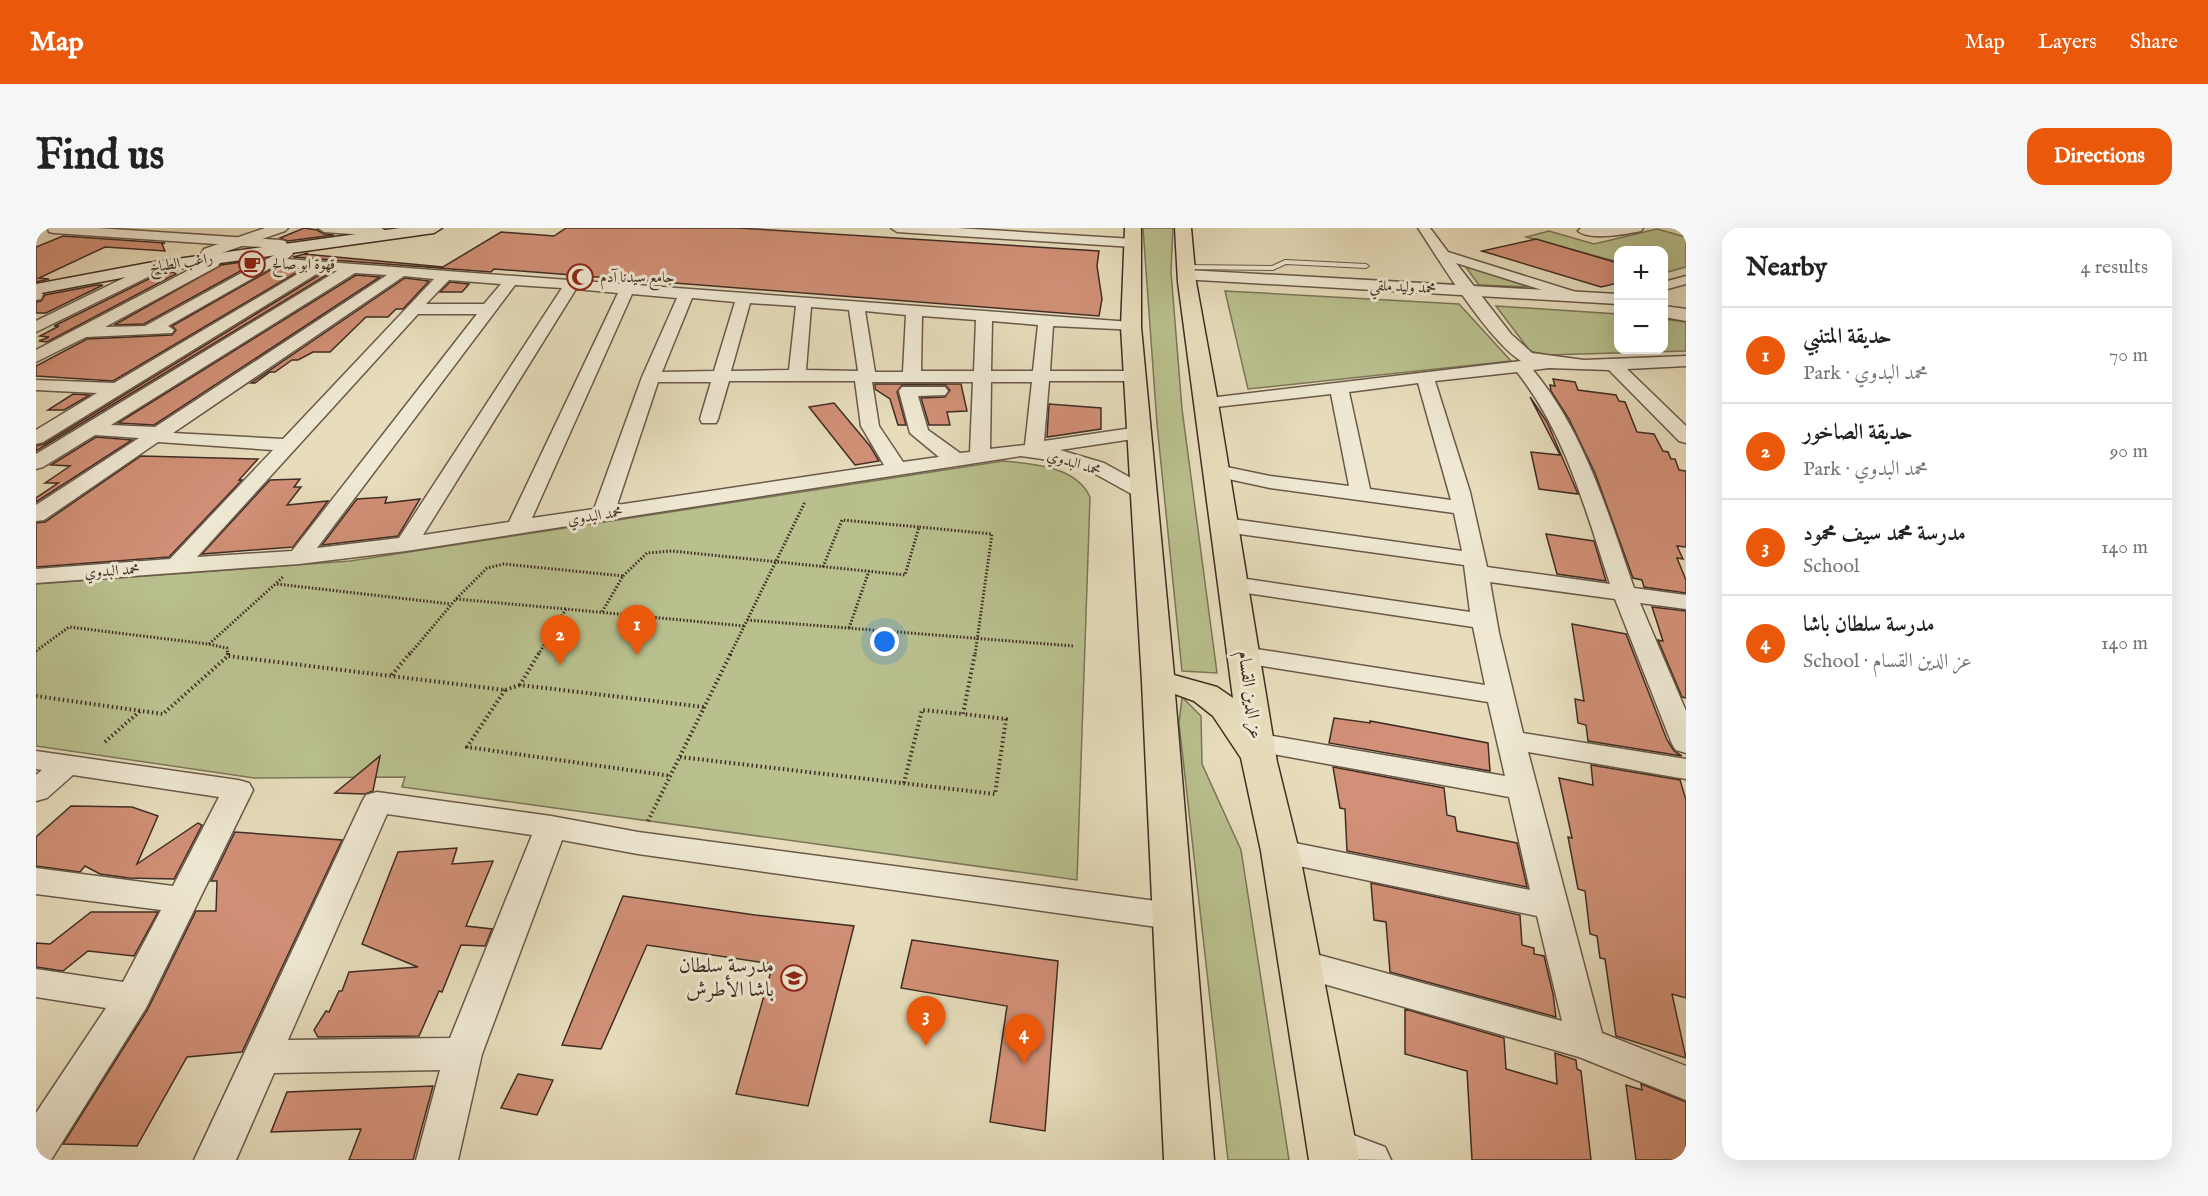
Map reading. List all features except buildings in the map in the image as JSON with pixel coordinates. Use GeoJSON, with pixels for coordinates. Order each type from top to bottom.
{"type":"FeatureCollection","features":[{"type":"Feature","properties":{"kind":"highway","name":"عز الدين القسام"},"geometry":{"type":"LineString","coordinates":[[1183,228],[1187,275],[1258,752],[1280,851],[1300,964],[1345,1155]]}},
{"type":"Feature","properties":{"kind":"highway"},"geometry":{"type":"LineString","coordinates":[[1133,236],[1131,327],[1158,682],[1171,916],[1189,1160]]}},
{"type":"Feature","properties":{"kind":"highway"},"geometry":{"type":"LineString","coordinates":[[1158,682],[1205,692],[1222,706],[1258,752]]}},
{"type":"Feature","properties":{"kind":"street"},"geometry":{"type":"LineString","coordinates":[[36,357],[213,263],[210,252],[280,228]]}},
{"type":"Feature","properties":{"kind":"street"},"geometry":{"type":"LineString","coordinates":[[324,228],[387,234]]}},
{"type":"Feature","properties":{"kind":"street","name":"راغب الطباخ"},"geometry":{"type":"LineString","coordinates":[[36,293],[148,268],[434,228]]}},
{"type":"Feature","properties":{"kind":"street"},"geometry":{"type":"LineString","coordinates":[[897,228],[1133,236]]}},
{"type":"Feature","properties":{"kind":"street"},"geometry":{"type":"LineString","coordinates":[[1424,228],[1506,338],[1524,357],[1554,362],[1613,365],[1686,361]]}},
{"type":"Feature","properties":{"kind":"street"},"geometry":{"type":"LineString","coordinates":[[1584,231],[1618,232],[1637,228]]}},
{"type":"Feature","properties":{"kind":"street"},"geometry":{"type":"LineString","coordinates":[[52,230],[280,244],[286,254],[149,330]]}},
{"type":"Feature","properties":{"kind":"street"},"geometry":{"type":"LineString","coordinates":[[1444,255],[1571,295]]}},
{"type":"Feature","properties":{"kind":"street"},"geometry":{"type":"LineString","coordinates":[[271,262],[1131,327]]}},
{"type":"Feature","properties":{"kind":"street"},"geometry":{"type":"LineString","coordinates":[[36,438],[46,426],[118,389],[320,266]]}},
{"type":"Feature","properties":{"kind":"street"},"geometry":{"type":"LineString","coordinates":[[36,463],[354,267]]}},
{"type":"Feature","properties":{"kind":"street"},"geometry":{"type":"LineString","coordinates":[[36,327],[143,274],[148,268]]}},
{"type":"Feature","properties":{"kind":"street"},"geometry":{"type":"LineString","coordinates":[[36,515],[403,271]]}},
{"type":"Feature","properties":{"kind":"street"},"geometry":{"type":"LineString","coordinates":[[177,566],[446,274]]}},
{"type":"Feature","properties":{"kind":"street","name":"محمد وليد ملقي"},"geometry":{"type":"LineString","coordinates":[[1187,275],[1472,294],[1614,307]]}},
{"type":"Feature","properties":{"kind":"street"},"geometry":{"type":"LineString","coordinates":[[299,557],[511,279]]}},
{"type":"Feature","properties":{"kind":"street"},"geometry":{"type":"LineString","coordinates":[[1668,285],[1686,280]]}},
{"type":"Feature","properties":{"kind":"street"},"geometry":{"type":"LineString","coordinates":[[406,544],[572,284]]}},
{"type":"Feature","properties":{"kind":"street"},"geometry":{"type":"LineString","coordinates":[[517,528],[627,288]]}},
{"type":"Feature","properties":{"kind":"street"},"geometry":{"type":"LineString","coordinates":[[603,514],[651,378],[685,297],[681,293]]}},
{"type":"Feature","properties":{"kind":"street","name":"محمد وليد ملقي"},"geometry":{"type":"LineString","coordinates":[[1472,294],[1571,295],[1614,299]]}},
{"type":"Feature","properties":{"kind":"street"},"geometry":{"type":"LineString","coordinates":[[709,419],[744,298]]}},
{"type":"Feature","properties":{"kind":"street"},"geometry":{"type":"LineString","coordinates":[[797,377],[804,302]]}},
{"type":"Feature","properties":{"kind":"street"},"geometry":{"type":"LineString","coordinates":[[1668,305],[1686,307]]}},
{"type":"Feature","properties":{"kind":"street"},"geometry":{"type":"LineString","coordinates":[[856,306],[867,373],[863,377]]}},
{"type":"Feature","properties":{"kind":"street"},"geometry":{"type":"LineString","coordinates":[[414,309],[487,309]]}},
{"type":"Feature","properties":{"kind":"street"},"geometry":{"type":"LineString","coordinates":[[914,311],[912,373],[918,377]]}},
{"type":"Feature","properties":{"kind":"street"},"geometry":{"type":"LineString","coordinates":[[1668,313],[1686,315]]}},
{"type":"Feature","properties":{"kind":"street"},"geometry":{"type":"LineString","coordinates":[[980,456],[984,316]]}},
{"type":"Feature","properties":{"kind":"street"},"geometry":{"type":"LineString","coordinates":[[1046,321],[1041,376],[1027,449],[1139,433]]}},
{"type":"Feature","properties":{"kind":"street"},"geometry":{"type":"LineString","coordinates":[[83,332],[216,330],[307,335]]}},
{"type":"Feature","properties":{"kind":"street"},"geometry":{"type":"LineString","coordinates":[[1207,403],[1554,362]]}},
{"type":"Feature","properties":{"kind":"street"},"geometry":{"type":"LineString","coordinates":[[1613,365],[1682,430]]}},
{"type":"Feature","properties":{"kind":"street"},"geometry":{"type":"LineString","coordinates":[[1521,366],[1541,388],[1569,438],[1625,594],[1686,744]]}},
{"type":"Feature","properties":{"kind":"street"},"geometry":{"type":"LineString","coordinates":[[651,378],[848,375],[918,377],[982,384]]}},
{"type":"Feature","properties":{"kind":"street"},"geometry":{"type":"LineString","coordinates":[[957,460],[919,434],[908,391],[1041,376],[1135,376]]}},
{"type":"Feature","properties":{"kind":"street"},"geometry":{"type":"LineString","coordinates":[[863,377],[870,426],[897,469]]}},
{"type":"Feature","properties":{"kind":"street"},"geometry":{"type":"LineString","coordinates":[[1425,377],[1464,508],[1477,566],[1483,621],[1500,696],[1550,906],[1586,1043]]}},
{"type":"Feature","properties":{"kind":"street"},"geometry":{"type":"LineString","coordinates":[[1339,387],[1361,494]]}},
{"type":"Feature","properties":{"kind":"street"},"geometry":{"type":"LineString","coordinates":[[41,388],[118,389]]}},
{"type":"Feature","properties":{"kind":"street"},"geometry":{"type":"LineString","coordinates":[[46,426],[159,433],[165,438],[288,446]]}},
{"type":"Feature","properties":{"kind":"street","name":"محمد البدوي"},"geometry":{"type":"LineString","coordinates":[[36,576],[299,557],[406,544],[1027,449],[1097,467],[1144,493]]}},
{"type":"Feature","properties":{"kind":"street"},"geometry":{"type":"LineString","coordinates":[[1217,471],[1270,482],[1464,508]]}},
{"type":"Feature","properties":{"kind":"street"},"geometry":{"type":"LineString","coordinates":[[1225,525],[1477,566],[1625,594],[1686,602]]}},
{"type":"Feature","properties":{"kind":"street"},"geometry":{"type":"LineString","coordinates":[[1233,584],[1483,621]]}},
{"type":"Feature","properties":{"kind":"street"},"geometry":{"type":"LineString","coordinates":[[1244,656],[1500,696]]}},
{"type":"Feature","properties":{"kind":"street"},"geometry":{"type":"LineString","coordinates":[[1511,740],[1686,769]]}},
{"type":"Feature","properties":{"kind":"street"},"geometry":{"type":"LineString","coordinates":[[1258,752],[1522,789]]}},
{"type":"Feature","properties":{"kind":"street"},"geometry":{"type":"LineString","coordinates":[[36,760],[238,790],[133,998],[36,1148]]}},
{"type":"Feature","properties":{"kind":"street"},"geometry":{"type":"LineString","coordinates":[[36,791],[67,764]]}},
{"type":"Feature","properties":{"kind":"street"},"geometry":{"type":"LineString","coordinates":[[215,1160],[377,802],[550,827],[638,843],[1171,916]]}},
{"type":"Feature","properties":{"kind":"street"},"geometry":{"type":"LineString","coordinates":[[436,1160],[463,1054],[550,827]]}},
{"type":"Feature","properties":{"kind":"street"},"geometry":{"type":"LineString","coordinates":[[1280,851],[1550,906]]}},
{"type":"Feature","properties":{"kind":"street"},"geometry":{"type":"LineString","coordinates":[[36,880],[37,882],[183,900]]}},
{"type":"Feature","properties":{"kind":"street"},"geometry":{"type":"LineString","coordinates":[[1300,964],[1586,1043],[1686,1083]]}},
{"type":"Feature","properties":{"kind":"street"},"geometry":{"type":"LineString","coordinates":[[36,983],[133,998]]}},
{"type":"Feature","properties":{"kind":"street"},"geometry":{"type":"LineString","coordinates":[[262,1057],[463,1054]]}},
{"type":"Feature","properties":{"kind":"lane"},"geometry":{"type":"LineString","coordinates":[[1187,275],[1273,268],[1285,261],[1366,266]]}},
{"type":"Feature","properties":{"kind":"path"},"geometry":{"type":"LineString","coordinates":[[638,843],[814,482]]}},
{"type":"Feature","properties":{"kind":"path"},"geometry":{"type":"LineString","coordinates":[[823,567],[842,520],[992,534],[978,638],[963,714]]}},
{"type":"Feature","properties":{"kind":"path"},"geometry":{"type":"LineString","coordinates":[[602,612],[623,576],[647,553],[672,551],[905,574],[919,527]]}},
{"type":"Feature","properties":{"kind":"path"},"geometry":{"type":"LineString","coordinates":[[208,645],[277,584],[299,557]]}},
{"type":"Feature","properties":{"kind":"path"},"geometry":{"type":"LineString","coordinates":[[392,675],[456,598],[487,568],[504,564],[623,576]]}},
{"type":"Feature","properties":{"kind":"path"},"geometry":{"type":"LineString","coordinates":[[849,628],[869,571]]}},
{"type":"Feature","properties":{"kind":"path"},"geometry":{"type":"LineString","coordinates":[[277,584],[451,604]]}},
{"type":"Feature","properties":{"kind":"path"},"geometry":{"type":"LineString","coordinates":[[456,598],[744,626]]}},
{"type":"Feature","properties":{"kind":"path"},"geometry":{"type":"LineString","coordinates":[[520,685],[566,609]]}},
{"type":"Feature","properties":{"kind":"path"},"geometry":{"type":"LineString","coordinates":[[747,620],[1073,646]]}},
{"type":"Feature","properties":{"kind":"path"},"geometry":{"type":"LineString","coordinates":[[36,651],[69,627],[226,648],[228,656]]}},
{"type":"Feature","properties":{"kind":"path"},"geometry":{"type":"LineString","coordinates":[[36,696],[163,714],[228,656],[505,690],[520,685],[704,707]]}},
{"type":"Feature","properties":{"kind":"path"},"geometry":{"type":"LineString","coordinates":[[505,690],[467,747],[671,776]]}},
{"type":"Feature","properties":{"kind":"path"},"geometry":{"type":"LineString","coordinates":[[680,757],[996,794],[1006,719],[922,710],[904,783]]}},
{"type":"Feature","properties":{"kind":"path"},"geometry":{"type":"LineString","coordinates":[[105,742],[140,711]]}},
{"type":"Feature","properties":{"kind":"green space"},"geometry":{"type":"Polygon","coordinates":[[[1143,228],[1173,228],[1171,272],[1182,409],[1217,673],[1182,671],[1157,424],[1143,228]]]}},
{"type":"Feature","properties":{"kind":"green space"},"geometry":{"type":"Polygon","coordinates":[[[1657,229],[1686,237],[1686,267],[1668,272],[1668,246],[1614,246],[1614,261],[1526,237],[1549,231],[1594,244],[1657,229]]]}},
{"type":"Feature","properties":{"kind":"green space"},"geometry":{"type":"Polygon","coordinates":[[[1465,266],[1529,287],[1479,285],[1465,266]]]}},
{"type":"Feature","properties":{"kind":"green space"},"geometry":{"type":"Polygon","coordinates":[[[1225,291],[1459,304],[1511,361],[1248,389],[1225,291]]]}},
{"type":"Feature","properties":{"kind":"green space"},"geometry":{"type":"Polygon","coordinates":[[[1496,306],[1614,314],[1614,353],[1546,355],[1530,351],[1496,306]]]}},
{"type":"Feature","properties":{"kind":"green space"},"geometry":{"type":"Polygon","coordinates":[[[1668,320],[1686,322],[1686,351],[1668,352],[1668,320]]]}},
{"type":"Feature","properties":{"kind":"green space"},"geometry":{"type":"Polygon","coordinates":[[[1003,461],[1052,468],[1075,479],[1090,497],[1077,880],[402,787],[405,777],[254,778],[36,746],[36,584],[350,561],[1003,461]]]}},
{"type":"Feature","properties":{"kind":"green space"},"geometry":{"type":"Polygon","coordinates":[[[1182,697],[1201,716],[1202,764],[1241,850],[1289,1160],[1228,1160],[1179,723],[1182,697]]]}},
{"type":"Feature","properties":{"kind":"place","name":"قهوة ابو صالح"},"geometry":{"type":"Point","coordinates":[252,264]}},
{"type":"Feature","properties":{"kind":"place","name":"جامع سيدنا آدم"},"geometry":{"type":"Point","coordinates":[580,277]}},
{"type":"Feature","properties":{"kind":"place","name":"حديقة المتنبي"},"geometry":{"type":"Point","coordinates":[637,655]}},
{"type":"Feature","properties":{"kind":"place","name":"حديقة الصاخور"},"geometry":{"type":"Point","coordinates":[560,665]}},
{"type":"Feature","properties":{"kind":"place","name":"مدرسة سلطان باشا الأطرش"},"geometry":{"type":"Point","coordinates":[794,978]}},
{"type":"Feature","properties":{"kind":"place","name":"مدرسة محمد سيف محمود"},"geometry":{"type":"Point","coordinates":[926,1046]}},
{"type":"Feature","properties":{"kind":"place","name":"مدرسة سلطان باشا"},"geometry":{"type":"Point","coordinates":[1024,1064]}}]}
